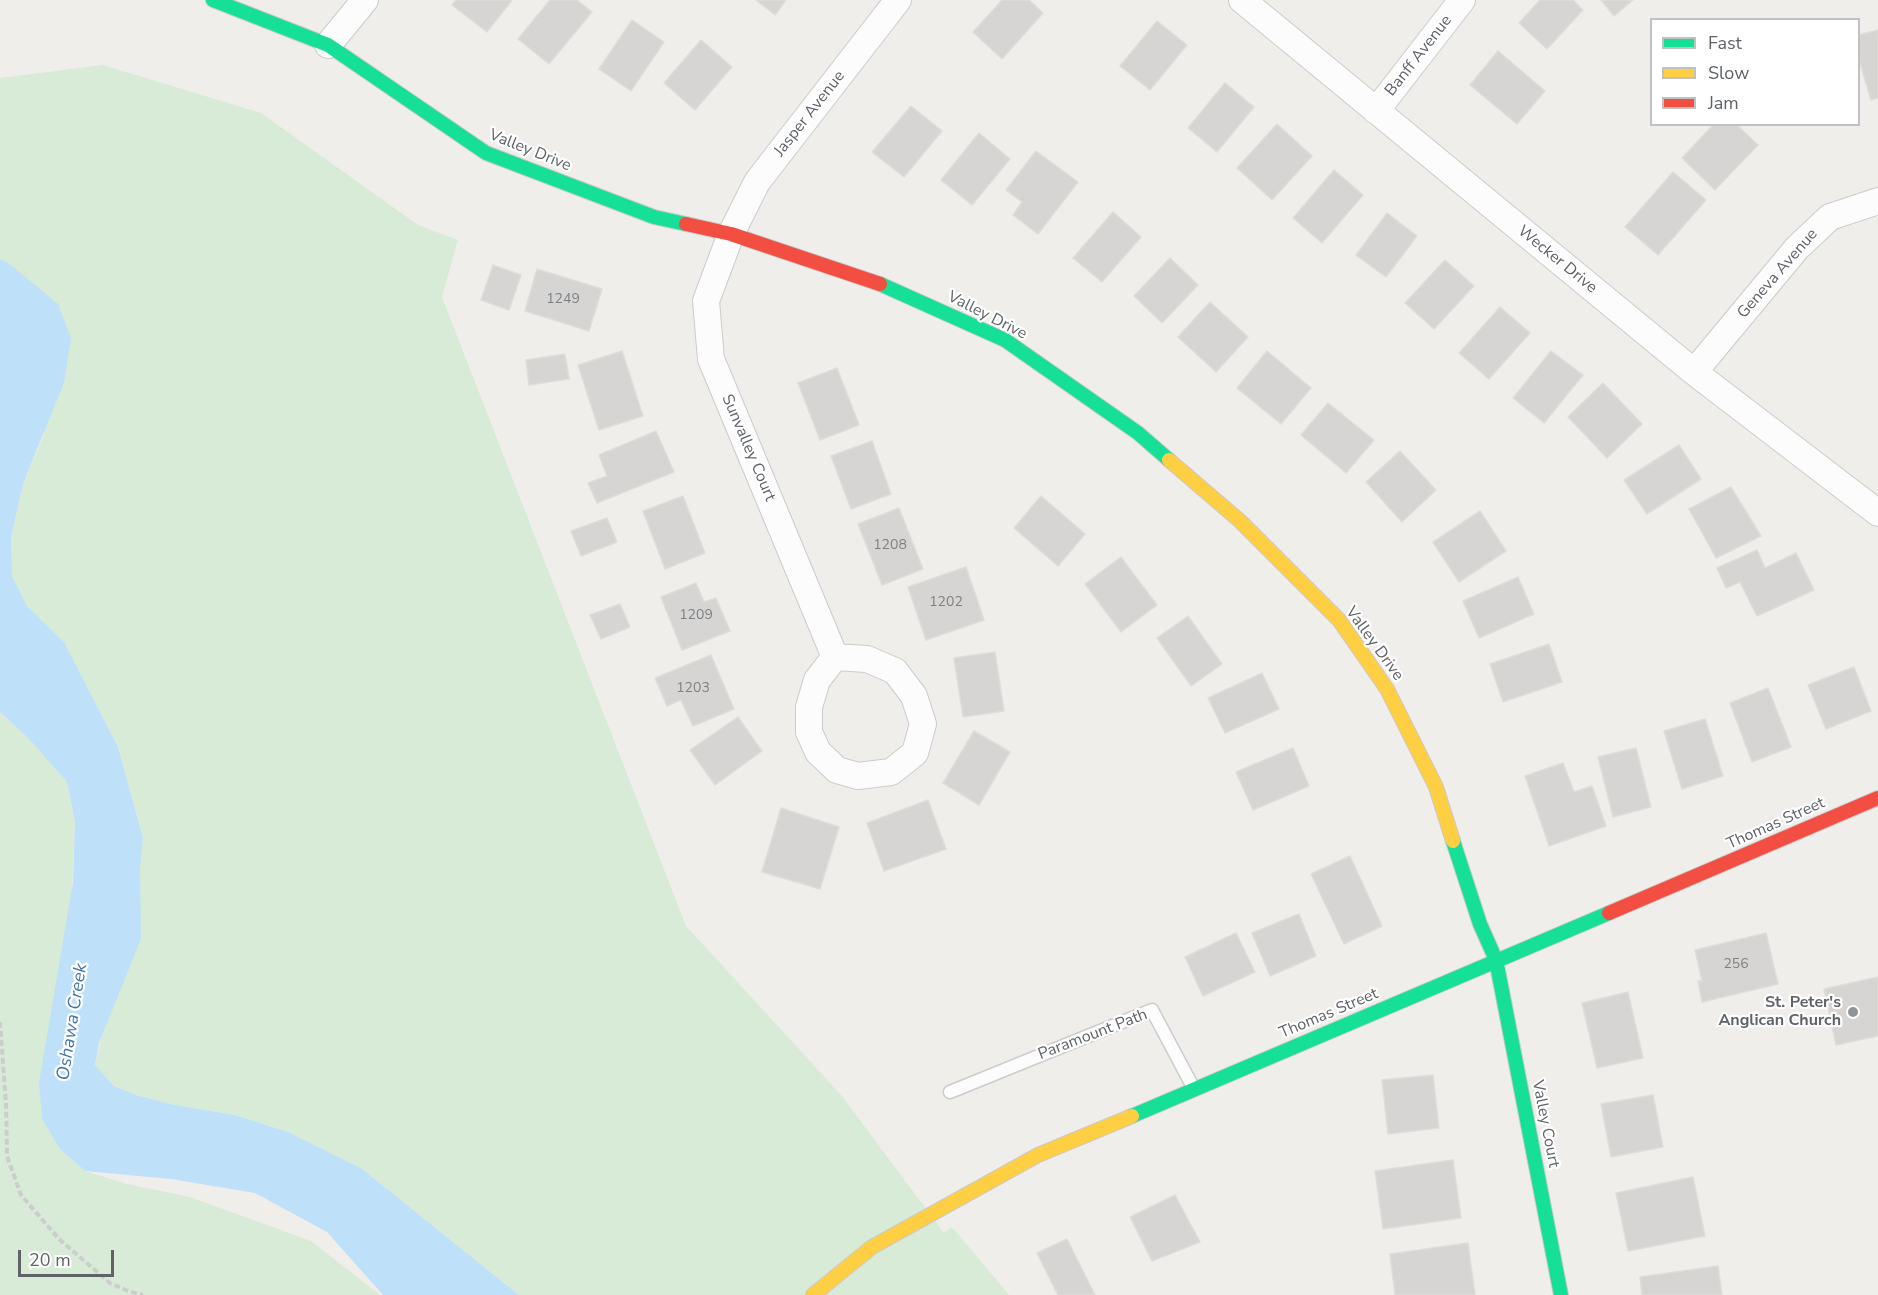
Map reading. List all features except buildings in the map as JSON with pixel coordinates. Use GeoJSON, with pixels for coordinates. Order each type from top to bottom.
{"type":"FeatureCollection","features":[{"type":"Feature","properties":{"kind":"street","name":"Valley Drive"},"geometry":{"type":"LineString","coordinates":[[213,0],[328,45],[486,153],[654,217],[731,234],[886,286],[1005,340],[1138,433],[1240,521],[1339,620],[1388,689],[1436,787],[1480,924],[1496,960]]}},
{"type":"Feature","properties":{"kind":"street"},"geometry":{"type":"LineString","coordinates":[[328,45],[365,0]]}},
{"type":"Feature","properties":{"kind":"street","name":"Jasper Avenue"},"geometry":{"type":"LineString","coordinates":[[731,234],[757,182],[898,0]]}},
{"type":"Feature","properties":{"kind":"street","name":"Wecker Drive"},"geometry":{"type":"LineString","coordinates":[[1242,0],[1694,372],[1878,513]]}},
{"type":"Feature","properties":{"kind":"street","name":"Banff Avenue"},"geometry":{"type":"LineString","coordinates":[[1376,111],[1462,0]]}},
{"type":"Feature","properties":{"kind":"street","name":"Geneva Avenue"},"geometry":{"type":"LineString","coordinates":[[1694,372],[1797,248],[1830,217],[1878,201]]}},
{"type":"Feature","properties":{"kind":"street","name":"Sunvalley Court"},"geometry":{"type":"LineString","coordinates":[[731,234],[706,300],[711,359],[835,657]]}},
{"type":"Feature","properties":{"kind":"street"},"geometry":{"type":"LineString","coordinates":[[835,657],[867,659],[895,671],[914,696],[923,724],[915,753],[891,772],[858,776],[837,770],[818,752],[809,732],[809,707],[817,680],[835,657]]}},
{"type":"Feature","properties":{"kind":"street","name":"Thomas Street"},"geometry":{"type":"LineString","coordinates":[[813,1295],[872,1247],[1038,1155],[1878,798]]}},
{"type":"Feature","properties":{"kind":"street","name":"Valley Court"},"geometry":{"type":"LineString","coordinates":[[1496,960],[1561,1295]]}},
{"type":"Feature","properties":{"kind":"lane","name":"Paramount Path"},"geometry":{"type":"LineString","coordinates":[[950,1092],[1152,1010],[1195,1090]]}},
{"type":"Feature","properties":{"kind":"path"},"geometry":{"type":"LineString","coordinates":[[0,1022],[8,1156],[21,1195],[58,1239],[110,1282],[142,1295]]}},
{"type":"Feature","properties":{"kind":"green space"},"geometry":{"type":"Polygon","coordinates":[[[103,65],[261,113],[418,225],[458,240],[442,297],[686,926],[842,1096],[944,1233],[952,1227],[1009,1295],[519,1295],[361,1168],[288,1132],[235,1115],[175,1105],[136,1095],[114,1086],[95,1065],[140,870],[143,838],[118,747],[64,642],[27,606],[12,576],[11,538],[23,484],[44,435],[7,262],[0,259],[0,78],[103,65]]]}},
{"type":"Feature","properties":{"kind":"green space"},"geometry":{"type":"Polygon","coordinates":[[[0,712],[29,739],[67,782],[75,822],[60,1149],[85,1171],[127,1184],[190,1197],[311,1241],[380,1295],[0,1295],[0,712]]]}},
{"type":"Feature","properties":{"kind":"water","name":"Oshawa Creek"},"geometry":{"type":"Polygon","coordinates":[[[0,259],[7,262],[58,304],[71,338],[64,383],[23,484],[11,538],[12,576],[27,606],[64,642],[118,747],[143,838],[140,870],[141,939],[99,1043],[95,1065],[114,1086],[136,1095],[175,1105],[235,1115],[288,1132],[361,1168],[519,1295],[383,1295],[327,1232],[255,1193],[171,1179],[85,1171],[60,1149],[42,1119],[39,1083],[73,882],[75,822],[67,782],[29,739],[0,712],[0,259]]]}},
{"type":"Feature","properties":{"kind":"traffic: fast"},"geometry":{"type":"LineString","coordinates":[[213,0],[328,45],[486,153],[654,217],[686,224]]}},
{"type":"Feature","properties":{"kind":"traffic: fast"},"geometry":{"type":"LineString","coordinates":[[880,284],[1005,340],[1138,433],[1169,460]]}},
{"type":"Feature","properties":{"kind":"traffic: fast"},"geometry":{"type":"LineString","coordinates":[[1453,841],[1480,924],[1496,960],[1561,1295]]}},
{"type":"Feature","properties":{"kind":"traffic: fast"},"geometry":{"type":"LineString","coordinates":[[1132,1116],[1609,913]]}},
{"type":"Feature","properties":{"kind":"traffic: slow"},"geometry":{"type":"LineString","coordinates":[[1169,460],[1240,521],[1339,620],[1387,689],[1436,787],[1453,841]]}},
{"type":"Feature","properties":{"kind":"traffic: slow"},"geometry":{"type":"LineString","coordinates":[[813,1295],[872,1247],[1038,1155],[1132,1116]]}},
{"type":"Feature","properties":{"kind":"traffic: jam"},"geometry":{"type":"LineString","coordinates":[[686,224],[731,234],[880,284]]}},
{"type":"Feature","properties":{"kind":"traffic: jam"},"geometry":{"type":"LineString","coordinates":[[1609,913],[1878,798]]}},
{"type":"Feature","properties":{"kind":"place","name":"St. Peter's Anglican Church"},"geometry":{"type":"Point","coordinates":[1853,1012]}}]}
